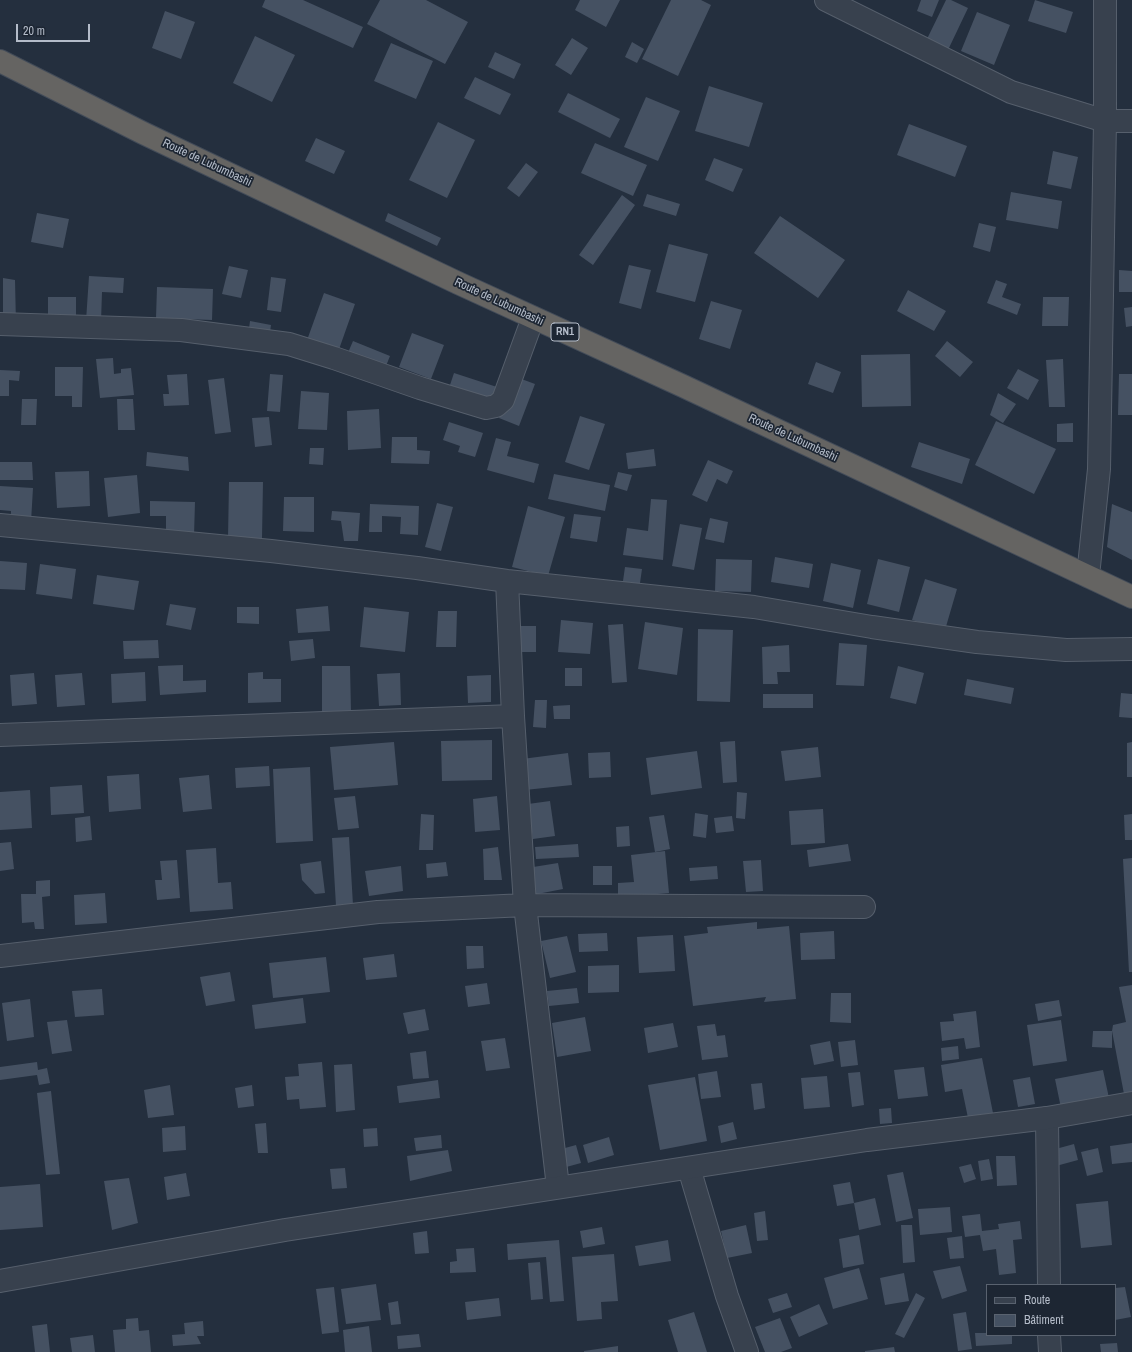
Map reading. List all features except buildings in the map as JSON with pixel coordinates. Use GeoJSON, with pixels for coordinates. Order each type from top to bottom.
{"type":"FeatureCollection","features":[{"type":"Feature","properties":{"kind":"highway","name":"Route de Lubumbashi"},"geometry":{"type":"LineString","coordinates":[[0,61],[143,133],[533,318],[697,392],[1132,597]]}},
{"type":"Feature","properties":{"kind":"street"},"geometry":{"type":"LineString","coordinates":[[826,0],[1011,92],[1105,121],[1132,121]]}},
{"type":"Feature","properties":{"kind":"street"},"geometry":{"type":"LineString","coordinates":[[1088,576],[1099,469],[1105,121],[1105,0]]}},
{"type":"Feature","properties":{"kind":"street"},"geometry":{"type":"LineString","coordinates":[[0,324],[181,330],[289,344],[420,388],[486,408],[496,406],[503,400],[533,318]]}},
{"type":"Feature","properties":{"kind":"street"},"geometry":{"type":"LineString","coordinates":[[0,525],[271,552],[417,568],[508,581],[754,607],[872,627],[977,642],[1066,650],[1132,649]]}},
{"type":"Feature","properties":{"kind":"street"},"geometry":{"type":"LineString","coordinates":[[508,581],[512,716],[525,905],[558,1188]]}},
{"type":"Feature","properties":{"kind":"street"},"geometry":{"type":"LineString","coordinates":[[0,735],[512,716]]}},
{"type":"Feature","properties":{"kind":"street"},"geometry":{"type":"LineString","coordinates":[[0,956],[378,912],[525,905],[864,907]]}},
{"type":"Feature","properties":{"kind":"street"},"geometry":{"type":"LineString","coordinates":[[0,1281],[285,1230],[867,1140],[1047,1118],[1132,1103]]}},
{"type":"Feature","properties":{"kind":"street"},"geometry":{"type":"LineString","coordinates":[[1047,1118],[1049,1284]]}},
{"type":"Feature","properties":{"kind":"street"},"geometry":{"type":"LineString","coordinates":[[689,1168],[727,1296],[747,1352]]}},
{"type":"Feature","properties":{"kind":"street"},"geometry":{"type":"LineString","coordinates":[[1050,1336],[1050,1352]]}}]}
